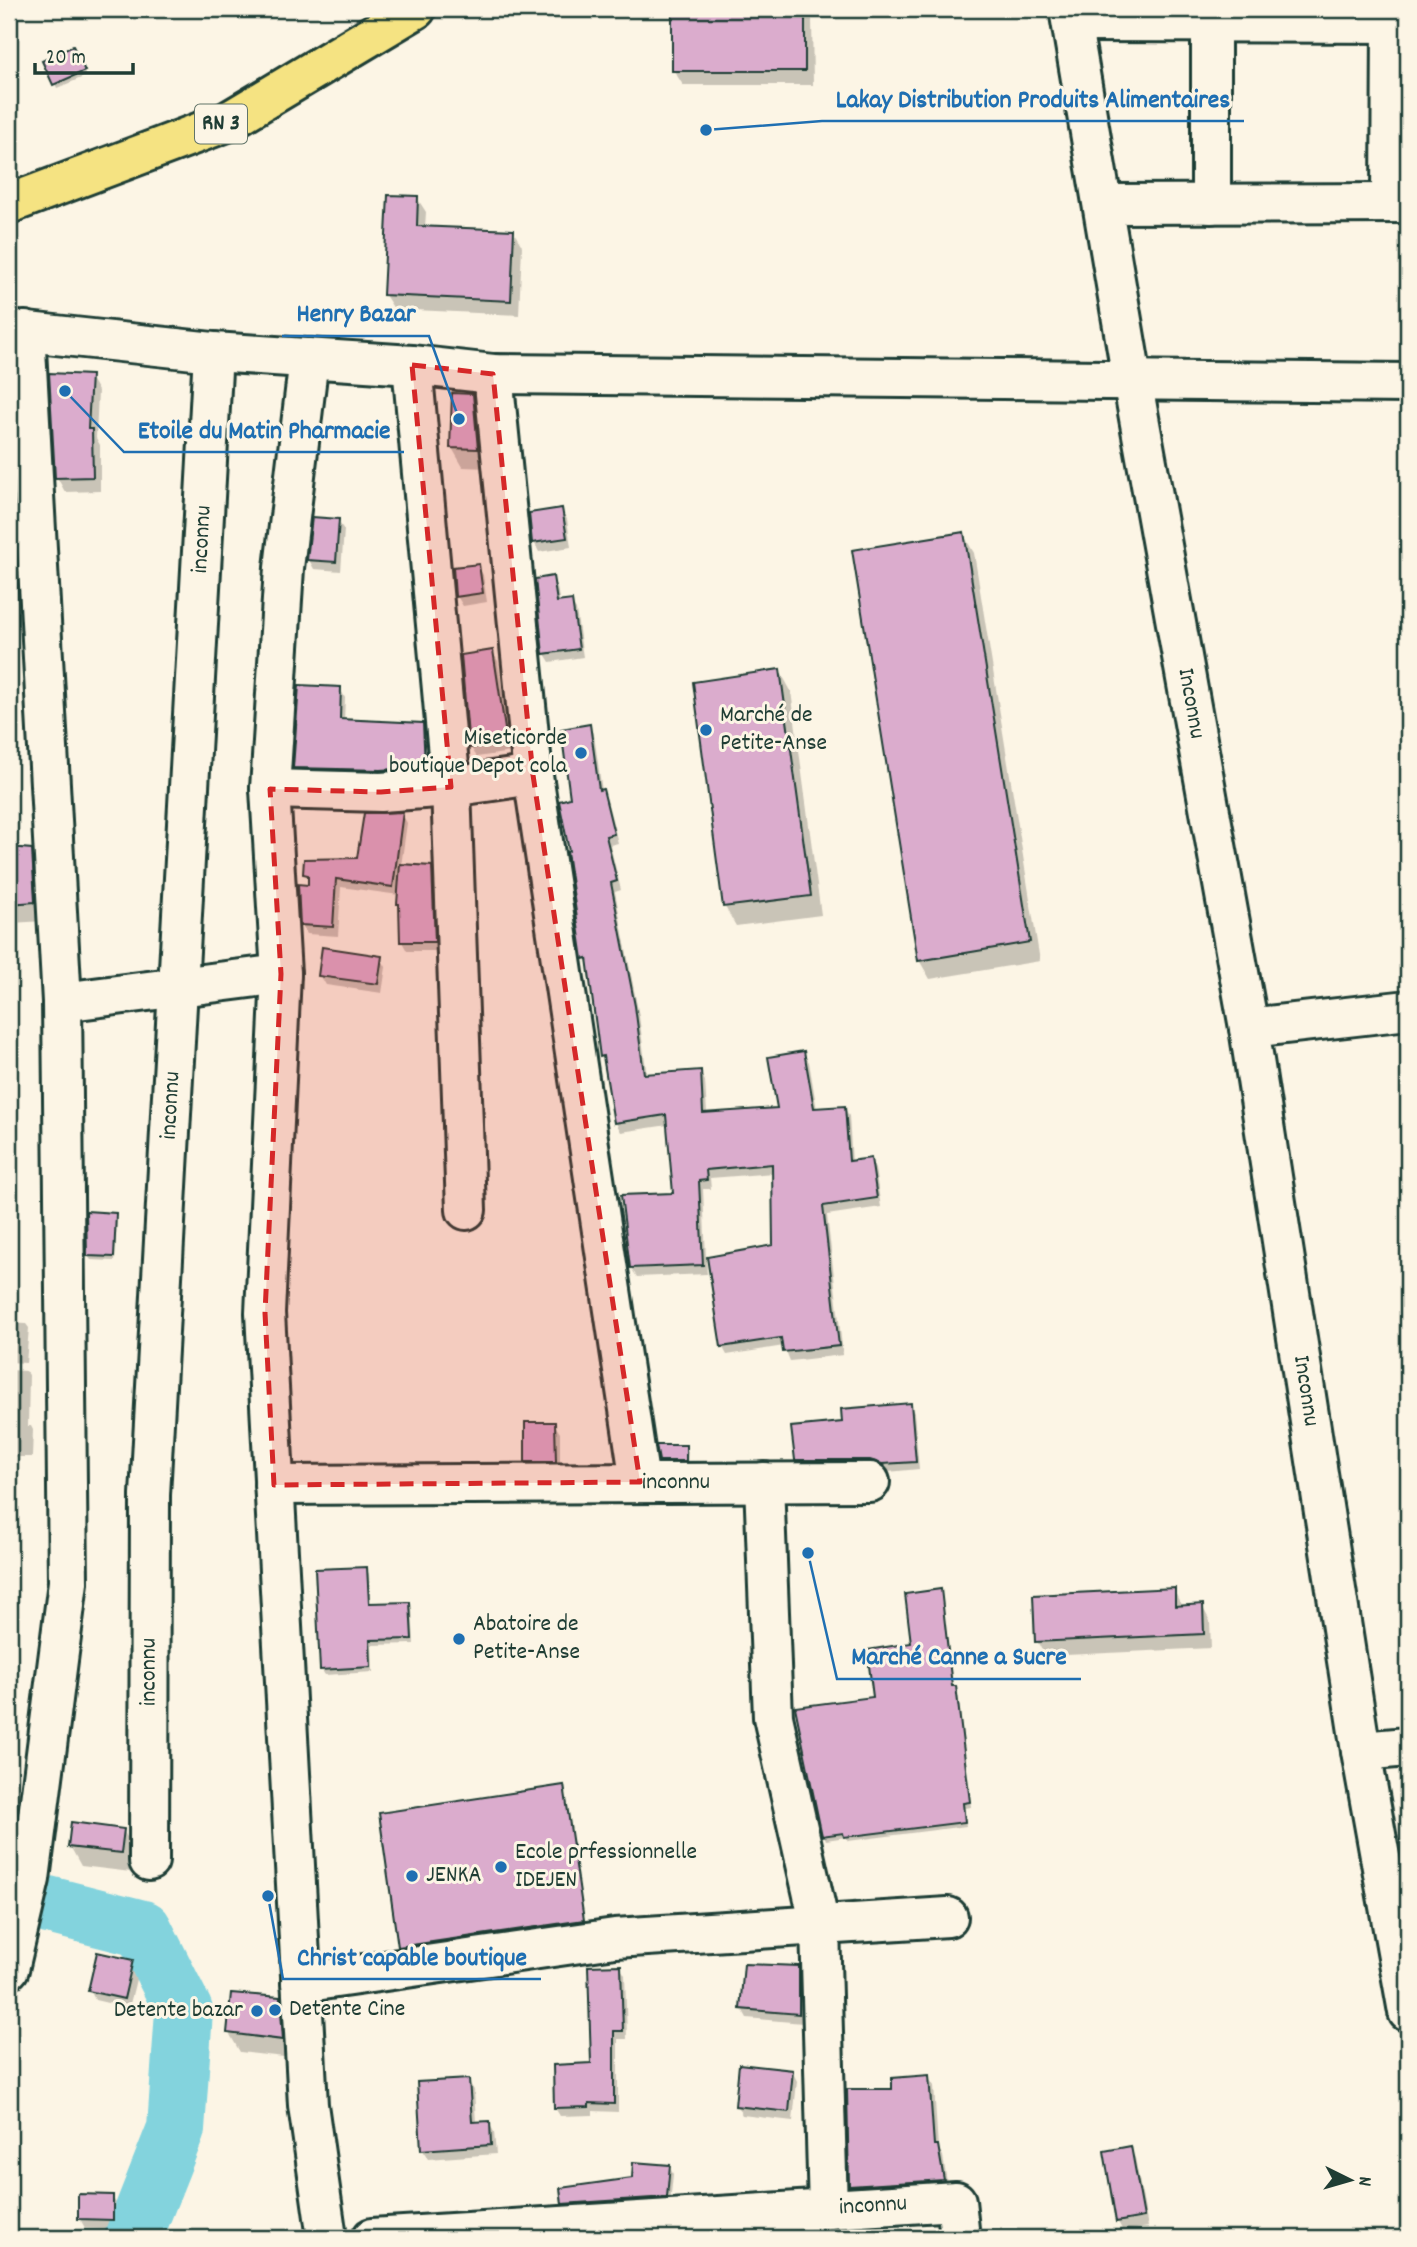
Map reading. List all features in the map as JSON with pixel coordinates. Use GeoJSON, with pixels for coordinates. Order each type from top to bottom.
{"type":"FeatureCollection","features":[{"type":"Feature","properties":{"kind":"main road","name":"RN 3"},"geometry":{"type":"LineString","coordinates":[[9,204],[227,122],[416,9]]}},
{"type":"Feature","properties":{"kind":"street","name":"Inconnu"},"geometry":{"type":"LineString","coordinates":[[1102,204],[1399,203],[1400,23],[1211,22],[1070,15],[1102,204],[1132,379],[1249,1028],[1362,1751],[1408,2012]]}},
{"type":"Feature","properties":{"kind":"street"},"geometry":{"type":"LineString","coordinates":[[1211,22],[1211,204]]}},
{"type":"Feature","properties":{"kind":"street"},"geometry":{"type":"LineString","coordinates":[[9,1969],[30,1879],[68,1582],[62,1002],[24,600],[17,331],[213,352],[412,365],[493,374],[1408,383]]}},
{"type":"Feature","properties":{"kind":"street","name":"inconnu"},"geometry":{"type":"LineString","coordinates":[[149,1861],[150,1495],[213,352]]}},
{"type":"Feature","properties":{"kind":"street"},"geometry":{"type":"LineString","coordinates":[[309,358],[284,568],[270,789],[281,974],[265,1313],[307,2105],[327,2238]]}},
{"type":"Feature","properties":{"kind":"street"},"geometry":{"type":"LineString","coordinates":[[412,365],[451,787],[466,1210]]}},
{"type":"Feature","properties":{"kind":"street"},"geometry":{"type":"LineString","coordinates":[[493,374],[533,775],[640,1482]]}},
{"type":"Feature","properties":{"kind":"street"},"geometry":{"type":"LineString","coordinates":[[270,789],[381,792],[451,787],[533,775]]}},
{"type":"Feature","properties":{"kind":"street"},"geometry":{"type":"LineString","coordinates":[[62,1002],[281,974]]}},
{"type":"Feature","properties":{"kind":"street"},"geometry":{"type":"LineString","coordinates":[[1249,1028],[1408,1010]]}},
{"type":"Feature","properties":{"kind":"street"},"geometry":{"type":"LineString","coordinates":[[764,1482],[773,1717],[820,1926],[811,2219]]}},
{"type":"Feature","properties":{"kind":"street","name":"inconnu"},"geometry":{"type":"LineString","coordinates":[[274,1485],[870,1482]]}},
{"type":"Feature","properties":{"kind":"street"},"geometry":{"type":"LineString","coordinates":[[1362,1751],[1408,1746]]}},
{"type":"Feature","properties":{"kind":"street"},"geometry":{"type":"LineString","coordinates":[[301,1983],[615,1938],[948,1917]]}},
{"type":"Feature","properties":{"kind":"street","name":"inconnu"},"geometry":{"type":"LineString","coordinates":[[372,2238],[811,2219],[956,2201],[960,2238]]}},
{"type":"Feature","properties":{"kind":"highlighted area"},"geometry":{"type":"Polygon","coordinates":[[[412,365],[493,374],[533,775],[640,1482],[274,1485],[265,1313],[281,974],[270,789],[381,792],[451,787],[412,365]]]}},
{"type":"Feature","properties":{"kind":"building"},"geometry":{"type":"Polygon","coordinates":[[[672,9],[805,9],[805,71],[672,71],[672,9]]]}},
{"type":"Feature","properties":{"kind":"building"},"geometry":{"type":"Polygon","coordinates":[[[73,46],[85,71],[53,85],[42,61],[73,46]]]}},
{"type":"Feature","properties":{"kind":"building"},"geometry":{"type":"Polygon","coordinates":[[[388,195],[418,196],[417,226],[514,230],[511,301],[383,295],[388,195]]]}},
{"type":"Feature","properties":{"kind":"building"},"geometry":{"type":"Polygon","coordinates":[[[49,373],[91,375],[88,429],[92,429],[93,477],[55,478],[49,373]]]}},
{"type":"Feature","properties":{"kind":"building"},"geometry":{"type":"Polygon","coordinates":[[[452,393],[473,394],[478,449],[450,448],[452,393]]]}},
{"type":"Feature","properties":{"kind":"building"},"geometry":{"type":"Polygon","coordinates":[[[562,508],[567,538],[532,543],[529,513],[562,508]]]}},
{"type":"Feature","properties":{"kind":"building"},"geometry":{"type":"Polygon","coordinates":[[[312,517],[339,519],[336,562],[307,560],[312,517]]]}},
{"type":"Feature","properties":{"kind":"building"},"geometry":{"type":"Polygon","coordinates":[[[964,532],[1030,942],[918,961],[852,550],[964,532]]]}},
{"type":"Feature","properties":{"kind":"building"},"geometry":{"type":"Polygon","coordinates":[[[479,564],[483,593],[455,597],[453,567],[479,564]]]}},
{"type":"Feature","properties":{"kind":"building"},"geometry":{"type":"Polygon","coordinates":[[[553,576],[557,602],[572,600],[579,649],[543,654],[535,579],[553,576]]]}},
{"type":"Feature","properties":{"kind":"building"},"geometry":{"type":"Polygon","coordinates":[[[493,650],[507,742],[469,748],[461,655],[493,650]]]}},
{"type":"Feature","properties":{"kind":"building"},"geometry":{"type":"Polygon","coordinates":[[[780,669],[811,896],[723,907],[693,682],[780,669]]]}},
{"type":"Feature","properties":{"kind":"building"},"geometry":{"type":"Polygon","coordinates":[[[299,685],[341,687],[340,719],[423,723],[425,767],[381,770],[293,768],[299,685]]]}},
{"type":"Feature","properties":{"kind":"building"},"geometry":{"type":"Polygon","coordinates":[[[590,724],[599,790],[603,789],[614,834],[606,836],[617,881],[611,883],[635,1006],[644,1074],[701,1070],[703,1113],[777,1108],[768,1057],[804,1051],[814,1108],[845,1106],[849,1161],[871,1158],[877,1198],[823,1206],[839,1346],[783,1352],[781,1338],[721,1347],[707,1257],[773,1245],[772,1164],[706,1170],[707,1180],[699,1181],[703,1265],[630,1268],[621,1195],[673,1193],[666,1115],[614,1123],[603,1056],[600,1057],[587,958],[583,959],[567,852],[569,851],[559,801],[570,798],[561,729],[590,724]]]}},
{"type":"Feature","properties":{"kind":"building"},"geometry":{"type":"Polygon","coordinates":[[[403,812],[393,887],[336,879],[333,927],[300,925],[298,884],[308,885],[308,875],[303,874],[304,859],[357,858],[364,813],[403,812]]]}},
{"type":"Feature","properties":{"kind":"building"},"geometry":{"type":"Polygon","coordinates":[[[9,847],[32,849],[35,902],[9,904],[9,847]]]}},
{"type":"Feature","properties":{"kind":"building"},"geometry":{"type":"Polygon","coordinates":[[[400,864],[432,866],[435,942],[400,942],[397,904],[400,864]]]}},
{"type":"Feature","properties":{"kind":"building"},"geometry":{"type":"Polygon","coordinates":[[[322,947],[382,956],[378,984],[318,976],[322,947]]]}},
{"type":"Feature","properties":{"kind":"building"},"geometry":{"type":"Polygon","coordinates":[[[86,1211],[116,1213],[114,1257],[87,1256],[86,1211]]]}},
{"type":"Feature","properties":{"kind":"building"},"geometry":{"type":"Polygon","coordinates":[[[911,1403],[916,1462],[882,1464],[870,1460],[795,1460],[791,1427],[842,1422],[841,1409],[911,1403]]]}},
{"type":"Feature","properties":{"kind":"building"},"geometry":{"type":"Polygon","coordinates":[[[525,1422],[555,1422],[556,1462],[525,1462],[525,1422]]]}},
{"type":"Feature","properties":{"kind":"building"},"geometry":{"type":"Polygon","coordinates":[[[656,1445],[686,1445],[686,1461],[659,1461],[656,1445]]]}},
{"type":"Feature","properties":{"kind":"building"},"geometry":{"type":"Polygon","coordinates":[[[367,1567],[369,1603],[410,1602],[412,1639],[370,1640],[371,1667],[320,1670],[315,1569],[367,1567]]]}},
{"type":"Feature","properties":{"kind":"building"},"geometry":{"type":"Polygon","coordinates":[[[1175,1588],[1175,1606],[1203,1604],[1204,1634],[1035,1642],[1033,1595],[1175,1588]]]}},
{"type":"Feature","properties":{"kind":"building"},"geometry":{"type":"Polygon","coordinates":[[[941,1589],[952,1686],[956,1686],[970,1802],[963,1803],[965,1822],[844,1837],[843,1833],[822,1836],[795,1707],[873,1697],[867,1650],[911,1643],[905,1594],[941,1589]]]}},
{"type":"Feature","properties":{"kind":"building"},"geometry":{"type":"Polygon","coordinates":[[[564,1785],[584,1920],[398,1947],[379,1813],[564,1785]]]}},
{"type":"Feature","properties":{"kind":"building"},"geometry":{"type":"Polygon","coordinates":[[[71,1822],[124,1829],[121,1853],[68,1847],[71,1822]]]}},
{"type":"Feature","properties":{"kind":"building"},"geometry":{"type":"Polygon","coordinates":[[[97,1952],[133,1960],[124,1999],[88,1991],[97,1952]]]}},
{"type":"Feature","properties":{"kind":"building"},"geometry":{"type":"Polygon","coordinates":[[[744,1964],[799,1966],[799,2014],[740,2009],[744,1964]]]}},
{"type":"Feature","properties":{"kind":"building"},"geometry":{"type":"Polygon","coordinates":[[[621,1965],[623,2031],[614,2031],[614,2104],[589,2103],[589,2107],[554,2108],[553,2065],[591,2063],[588,1966],[621,1965]]]}},
{"type":"Feature","properties":{"kind":"building"},"geometry":{"type":"Polygon","coordinates":[[[231,1993],[280,1997],[283,2040],[227,2033],[231,1993]]]}},
{"type":"Feature","properties":{"kind":"building"},"geometry":{"type":"Polygon","coordinates":[[[739,2064],[793,2070],[789,2112],[735,2106],[739,2064]]]}},
{"type":"Feature","properties":{"kind":"building"},"geometry":{"type":"Polygon","coordinates":[[[929,2075],[934,2145],[938,2145],[944,2180],[849,2186],[847,2089],[892,2089],[892,2078],[929,2075]]]}},
{"type":"Feature","properties":{"kind":"building"},"geometry":{"type":"Polygon","coordinates":[[[469,2079],[472,2122],[490,2121],[491,2145],[421,2150],[417,2082],[469,2079]]]}},
{"type":"Feature","properties":{"kind":"building"},"geometry":{"type":"Polygon","coordinates":[[[1131,2146],[1144,2217],[1116,2222],[1104,2151],[1131,2146]]]}},
{"type":"Feature","properties":{"kind":"building"},"geometry":{"type":"Polygon","coordinates":[[[633,2162],[670,2165],[667,2197],[562,2204],[560,2188],[632,2178],[633,2162]]]}},
{"type":"Feature","properties":{"kind":"building"},"geometry":{"type":"Polygon","coordinates":[[[78,2194],[113,2195],[113,2220],[78,2219],[78,2194]]]}},
{"type":"Feature","properties":{"kind":"waterway"},"geometry":{"type":"LineString","coordinates":[[9,1895],[143,1929],[184,2011],[176,2129],[133,2238]]}},
{"type":"Feature","properties":{"kind":"place","name":"Lakay Distribution Produits Alimentaires"},"geometry":{"type":"Point","coordinates":[706,130]}},
{"type":"Feature","properties":{"kind":"place","name":"Etoile du Matin Pharmacie"},"geometry":{"type":"Point","coordinates":[65,391]}},
{"type":"Feature","properties":{"kind":"place","name":"Henry Bazar"},"geometry":{"type":"Point","coordinates":[459,419]}},
{"type":"Feature","properties":{"kind":"place","name":"Marché de Petite-Anse"},"geometry":{"type":"Point","coordinates":[706,730]}},
{"type":"Feature","properties":{"kind":"place","name":"Miseticorde boutique Depot cola"},"geometry":{"type":"Point","coordinates":[581,753]}},
{"type":"Feature","properties":{"kind":"place","name":"Marché Canne a Sucre"},"geometry":{"type":"Point","coordinates":[808,1553]}},
{"type":"Feature","properties":{"kind":"place","name":"Abatoire de Petite-Anse"},"geometry":{"type":"Point","coordinates":[459,1639]}},
{"type":"Feature","properties":{"kind":"place","name":"Ecole prfessionnelle IDEJEN"},"geometry":{"type":"Point","coordinates":[501,1867]}},
{"type":"Feature","properties":{"kind":"place","name":"JENKA"},"geometry":{"type":"Point","coordinates":[412,1876]}},
{"type":"Feature","properties":{"kind":"place","name":"Christ capable boutique"},"geometry":{"type":"Point","coordinates":[268,1896]}},
{"type":"Feature","properties":{"kind":"place","name":"Detente Cine"},"geometry":{"type":"Point","coordinates":[275,2010]}},
{"type":"Feature","properties":{"kind":"place","name":"Detente bazar"},"geometry":{"type":"Point","coordinates":[257,2011]}}]}
